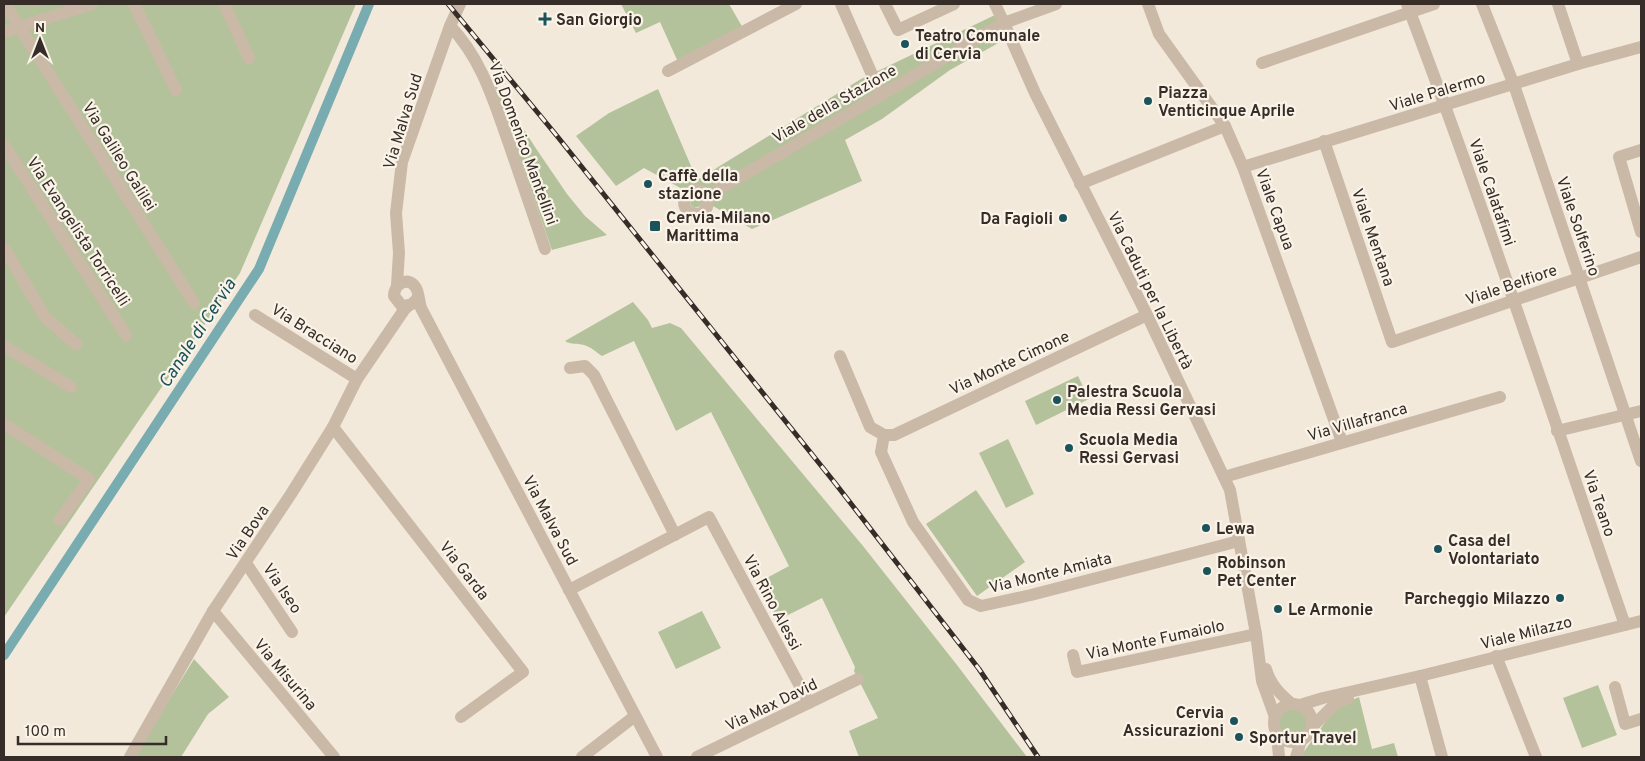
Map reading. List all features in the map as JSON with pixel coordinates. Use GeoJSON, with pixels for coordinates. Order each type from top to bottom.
{"type":"FeatureCollection","features":[{"type":"Feature","properties":{"kind":"street","name":"Via Galileo Galilei"},"geometry":{"type":"LineString","coordinates":[[5,4],[194,303]]}},
{"type":"Feature","properties":{"kind":"street"},"geometry":{"type":"LineString","coordinates":[[4,32],[92,4]]}},
{"type":"Feature","properties":{"kind":"street"},"geometry":{"type":"LineString","coordinates":[[134,4],[176,90]]}},
{"type":"Feature","properties":{"kind":"street"},"geometry":{"type":"LineString","coordinates":[[224,4],[249,58]]}},
{"type":"Feature","properties":{"kind":"street","name":"Via Malva Sud"},"geometry":{"type":"LineString","coordinates":[[396,291],[399,253],[396,213],[402,162],[450,26],[460,4]]}},
{"type":"Feature","properties":{"kind":"street"},"geometry":{"type":"LineString","coordinates":[[668,71],[796,4]]}},
{"type":"Feature","properties":{"kind":"street"},"geometry":{"type":"LineString","coordinates":[[840,4],[881,95]]}},
{"type":"Feature","properties":{"kind":"street"},"geometry":{"type":"LineString","coordinates":[[885,4],[898,30],[954,4]]}},
{"type":"Feature","properties":{"kind":"street","name":"Via Caduti per la Libertà"},"geometry":{"type":"LineString","coordinates":[[995,4],[1035,93],[1147,314],[1230,490],[1262,681],[1275,717]]}},
{"type":"Feature","properties":{"kind":"street","name":"Viale della Stazione"},"geometry":{"type":"LineString","coordinates":[[707,196],[1004,23],[1056,4]]}},
{"type":"Feature","properties":{"kind":"street","name":"Viale Capua"},"geometry":{"type":"LineString","coordinates":[[1148,4],[1159,34],[1224,126],[1243,167],[1342,442]]}},
{"type":"Feature","properties":{"kind":"street"},"geometry":{"type":"LineString","coordinates":[[1262,63],[1409,8],[1434,4]]}},
{"type":"Feature","properties":{"kind":"street","name":"Viale Solferino"},"geometry":{"type":"LineString","coordinates":[[1482,4],[1514,85],[1641,460]]}},
{"type":"Feature","properties":{"kind":"street"},"geometry":{"type":"LineString","coordinates":[[1558,4],[1578,64]]}},
{"type":"Feature","properties":{"kind":"street","name":"Viale Calatafimi"},"geometry":{"type":"LineString","coordinates":[[1409,8],[1446,106],[1545,392]]}},
{"type":"Feature","properties":{"kind":"street","name":"Via Domenico Mantellini"},"geometry":{"type":"LineString","coordinates":[[450,26],[461,36],[474,56],[489,86],[545,249]]}},
{"type":"Feature","properties":{"kind":"street","name":"Viale Palermo"},"geometry":{"type":"LineString","coordinates":[[1243,167],[1578,64],[1641,47]]}},
{"type":"Feature","properties":{"kind":"street"},"geometry":{"type":"LineString","coordinates":[[1080,184],[1224,126]]}},
{"type":"Feature","properties":{"kind":"street","name":"Viale Mentana"},"geometry":{"type":"LineString","coordinates":[[1324,141],[1392,342]]}},
{"type":"Feature","properties":{"kind":"street","name":"Via Evangelista Torricelli"},"geometry":{"type":"LineString","coordinates":[[4,145],[126,335]]}},
{"type":"Feature","properties":{"kind":"street"},"geometry":{"type":"LineString","coordinates":[[1641,150],[1619,157],[1641,232]]}},
{"type":"Feature","properties":{"kind":"street"},"geometry":{"type":"LineString","coordinates":[[4,248],[45,317],[76,344]]}},
{"type":"Feature","properties":{"kind":"street","name":"Via Malva Sud"},"geometry":{"type":"LineString","coordinates":[[399,253],[412,283]]}},
{"type":"Feature","properties":{"kind":"street","name":"Viale Belfiore"},"geometry":{"type":"LineString","coordinates":[[1392,342],[1641,257]]}},
{"type":"Feature","properties":{"kind":"street"},"geometry":{"type":"LineString","coordinates":[[392,327],[396,291],[404,282],[412,283],[417,289],[414,301],[401,305],[398,303],[396,291]]}},
{"type":"Feature","properties":{"kind":"street","name":"Via Malva Sud"},"geometry":{"type":"LineString","coordinates":[[414,301],[421,308],[657,757]]}},
{"type":"Feature","properties":{"kind":"street","name":"Via Bova"},"geometry":{"type":"LineString","coordinates":[[130,757],[213,611],[333,427],[357,379],[392,327],[414,301]]}},
{"type":"Feature","properties":{"kind":"street","name":"Via Monte Cimone"},"geometry":{"type":"LineString","coordinates":[[884,435],[894,435],[1147,314]]}},
{"type":"Feature","properties":{"kind":"street","name":"Via Bracciano"},"geometry":{"type":"LineString","coordinates":[[255,315],[357,379]]}},
{"type":"Feature","properties":{"kind":"street"},"geometry":{"type":"LineString","coordinates":[[4,346],[71,387]]}},
{"type":"Feature","properties":{"kind":"street"},"geometry":{"type":"LineString","coordinates":[[840,356],[870,427],[884,435]]}},
{"type":"Feature","properties":{"kind":"street"},"geometry":{"type":"LineString","coordinates":[[569,590],[675,535],[594,375],[585,366],[570,368]]}},
{"type":"Feature","properties":{"kind":"street","name":"Via Teano"},"geometry":{"type":"LineString","coordinates":[[1545,392],[1625,625]]}},
{"type":"Feature","properties":{"kind":"street","name":"Via Villafranca"},"geometry":{"type":"LineString","coordinates":[[1224,477],[1500,397]]}},
{"type":"Feature","properties":{"kind":"street"},"geometry":{"type":"LineString","coordinates":[[1558,431],[1641,411]]}},
{"type":"Feature","properties":{"kind":"street"},"geometry":{"type":"LineString","coordinates":[[4,424],[88,479],[60,520]]}},
{"type":"Feature","properties":{"kind":"street","name":"Via Garda"},"geometry":{"type":"LineString","coordinates":[[333,427],[523,672],[461,717]]}},
{"type":"Feature","properties":{"kind":"street","name":"Via Monte Amiata"},"geometry":{"type":"LineString","coordinates":[[884,435],[881,452],[914,522],[968,600],[981,606],[1031,595],[1239,541]]}},
{"type":"Feature","properties":{"kind":"street","name":"Via Rino Alessi"},"geometry":{"type":"LineString","coordinates":[[675,535],[709,517],[809,703]]}},
{"type":"Feature","properties":{"kind":"street","name":"Via Iseo"},"geometry":{"type":"LineString","coordinates":[[246,563],[292,632]]}},
{"type":"Feature","properties":{"kind":"street","name":"Via Misurina"},"geometry":{"type":"LineString","coordinates":[[213,611],[334,757]]}},
{"type":"Feature","properties":{"kind":"street","name":"Viale Milazzo"},"geometry":{"type":"LineString","coordinates":[[1296,705],[1641,621]]}},
{"type":"Feature","properties":{"kind":"street","name":"Via Caduti per la Libertà"},"geometry":{"type":"LineString","coordinates":[[1256,637],[1269,679],[1278,692],[1296,705]]}},
{"type":"Feature","properties":{"kind":"street","name":"Via Monte Fumaiolo"},"geometry":{"type":"LineString","coordinates":[[1073,655],[1077,672],[1256,637]]}},
{"type":"Feature","properties":{"kind":"street"},"geometry":{"type":"LineString","coordinates":[[1496,656],[1536,757]]}},
{"type":"Feature","properties":{"kind":"street"},"geometry":{"type":"LineString","coordinates":[[1420,676],[1442,757]]}},
{"type":"Feature","properties":{"kind":"street","name":"Via Max David"},"geometry":{"type":"LineString","coordinates":[[697,757],[858,679]]}},
{"type":"Feature","properties":{"kind":"street","name":"Viale Milazzo"},"geometry":{"type":"LineString","coordinates":[[1312,727],[1336,703],[1375,687]]}},
{"type":"Feature","properties":{"kind":"street"},"geometry":{"type":"LineString","coordinates":[[1615,687],[1625,724],[1641,719]]}},
{"type":"Feature","properties":{"kind":"street"},"geometry":{"type":"LineString","coordinates":[[1279,757],[1277,734],[1274,728],[1275,717],[1282,708],[1296,705],[1308,712],[1312,722],[1310,733],[1301,741],[1296,757]]}},
{"type":"Feature","properties":{"kind":"street"},"geometry":{"type":"LineString","coordinates":[[582,757],[635,716]]}},
{"type":"Feature","properties":{"kind":"street"},"geometry":{"type":"LineString","coordinates":[[1277,734],[1285,741],[1301,741]]}},
{"type":"Feature","properties":{"kind":"green space"},"geometry":{"type":"Polygon","coordinates":[[[4,4],[356,4],[240,273],[4,617],[4,4]]]}},
{"type":"Feature","properties":{"kind":"green space"},"geometry":{"type":"Polygon","coordinates":[[[621,4],[729,4],[743,28],[678,62],[660,22],[636,33],[621,4]]]}},
{"type":"Feature","properties":{"kind":"green space"},"geometry":{"type":"Polygon","coordinates":[[[995,15],[1002,41],[950,70],[882,119],[845,140],[862,181],[752,229],[703,200],[701,206],[694,208],[690,202],[695,196],[644,168],[616,186],[576,136],[609,113],[658,89],[697,180],[861,79],[995,15]]]}},
{"type":"Feature","properties":{"kind":"green space"},"geometry":{"type":"Polygon","coordinates":[[[492,79],[567,194],[585,216],[607,235],[552,250],[492,79]]]}},
{"type":"Feature","properties":{"kind":"green space"},"geometry":{"type":"Polygon","coordinates":[[[633,302],[652,328],[670,323],[681,328],[863,546],[1027,757],[859,757],[849,731],[878,718],[854,671],[855,667],[822,598],[778,620],[759,582],[789,566],[711,412],[676,431],[634,341],[602,356],[587,346],[565,341],[633,302]]]}},
{"type":"Feature","properties":{"kind":"green space","name":"Palestra Scuola Media Ressi Gervasi"},"geometry":{"type":"Polygon","coordinates":[[[1078,376],[1089,399],[1036,425],[1025,401],[1078,376]]]}},
{"type":"Feature","properties":{"kind":"green space"},"geometry":{"type":"Polygon","coordinates":[[[1008,439],[1034,494],[1006,508],[979,453],[1008,439]]]}},
{"type":"Feature","properties":{"kind":"green space"},"geometry":{"type":"Polygon","coordinates":[[[976,490],[1025,562],[977,596],[926,524],[976,490]]]}},
{"type":"Feature","properties":{"kind":"green space"},"geometry":{"type":"Polygon","coordinates":[[[702,611],[721,648],[676,669],[658,632],[702,611]]]}},
{"type":"Feature","properties":{"kind":"green space"},"geometry":{"type":"Polygon","coordinates":[[[194,659],[229,697],[208,714],[181,757],[134,757],[194,659]]]}},
{"type":"Feature","properties":{"kind":"green space"},"geometry":{"type":"Polygon","coordinates":[[[1598,685],[1617,735],[1582,748],[1563,698],[1598,685]]]}},
{"type":"Feature","properties":{"kind":"green space"},"geometry":{"type":"Polygon","coordinates":[[[1359,697],[1372,749],[1394,743],[1398,757],[1300,757],[1329,717],[1343,704],[1359,697]]]}},
{"type":"Feature","properties":{"kind":"green space"},"geometry":{"type":"Polygon","coordinates":[[[1293,709],[1303,713],[1307,723],[1303,733],[1293,737],[1283,733],[1279,723],[1283,713],[1293,709]]]}},
{"type":"Feature","properties":{"kind":"waterway","name":"Canale di Cervia"},"geometry":{"type":"LineString","coordinates":[[4,655],[259,269],[369,4]]}},
{"type":"Feature","properties":{"kind":"railway"},"geometry":{"type":"LineString","coordinates":[[448,4],[557,136],[835,483],[979,669],[1038,757]]}},
{"type":"Feature","properties":{"kind":"place","name":"San Giorgio"},"geometry":{"type":"Point","coordinates":[545,19]}},
{"type":"Feature","properties":{"kind":"place","name":"Teatro Comunale di Cervia"},"geometry":{"type":"Point","coordinates":[905,44]}},
{"type":"Feature","properties":{"kind":"place","name":"Piazza Venticinque Aprile"},"geometry":{"type":"Point","coordinates":[1148,101]}},
{"type":"Feature","properties":{"kind":"place","name":"Caffè della stazione"},"geometry":{"type":"Point","coordinates":[648,184]}},
{"type":"Feature","properties":{"kind":"place","name":"Da Fagioli"},"geometry":{"type":"Point","coordinates":[1063,218]}},
{"type":"Feature","properties":{"kind":"place","name":"Cervia-Milano Marittima"},"geometry":{"type":"Point","coordinates":[655,226]}},
{"type":"Feature","properties":{"kind":"place","name":"Palestra Scuola Media Ressi Gervasi"},"geometry":{"type":"Point","coordinates":[1057,400]}},
{"type":"Feature","properties":{"kind":"place","name":"Scuola Media Ressi Gervasi"},"geometry":{"type":"Point","coordinates":[1069,448]}},
{"type":"Feature","properties":{"kind":"place","name":"Lewa"},"geometry":{"type":"Point","coordinates":[1206,528]}},
{"type":"Feature","properties":{"kind":"place","name":"Casa del Volontariato"},"geometry":{"type":"Point","coordinates":[1438,549]}},
{"type":"Feature","properties":{"kind":"place","name":"Robinson Pet Center"},"geometry":{"type":"Point","coordinates":[1207,571]}},
{"type":"Feature","properties":{"kind":"place","name":"Parcheggio Milazzo"},"geometry":{"type":"Point","coordinates":[1560,598]}},
{"type":"Feature","properties":{"kind":"place","name":"Le Armonie"},"geometry":{"type":"Point","coordinates":[1278,609]}},
{"type":"Feature","properties":{"kind":"place","name":"Cervia Assicurazioni"},"geometry":{"type":"Point","coordinates":[1234,721]}},
{"type":"Feature","properties":{"kind":"place","name":"Sportur Travel"},"geometry":{"type":"Point","coordinates":[1239,737]}}]}
